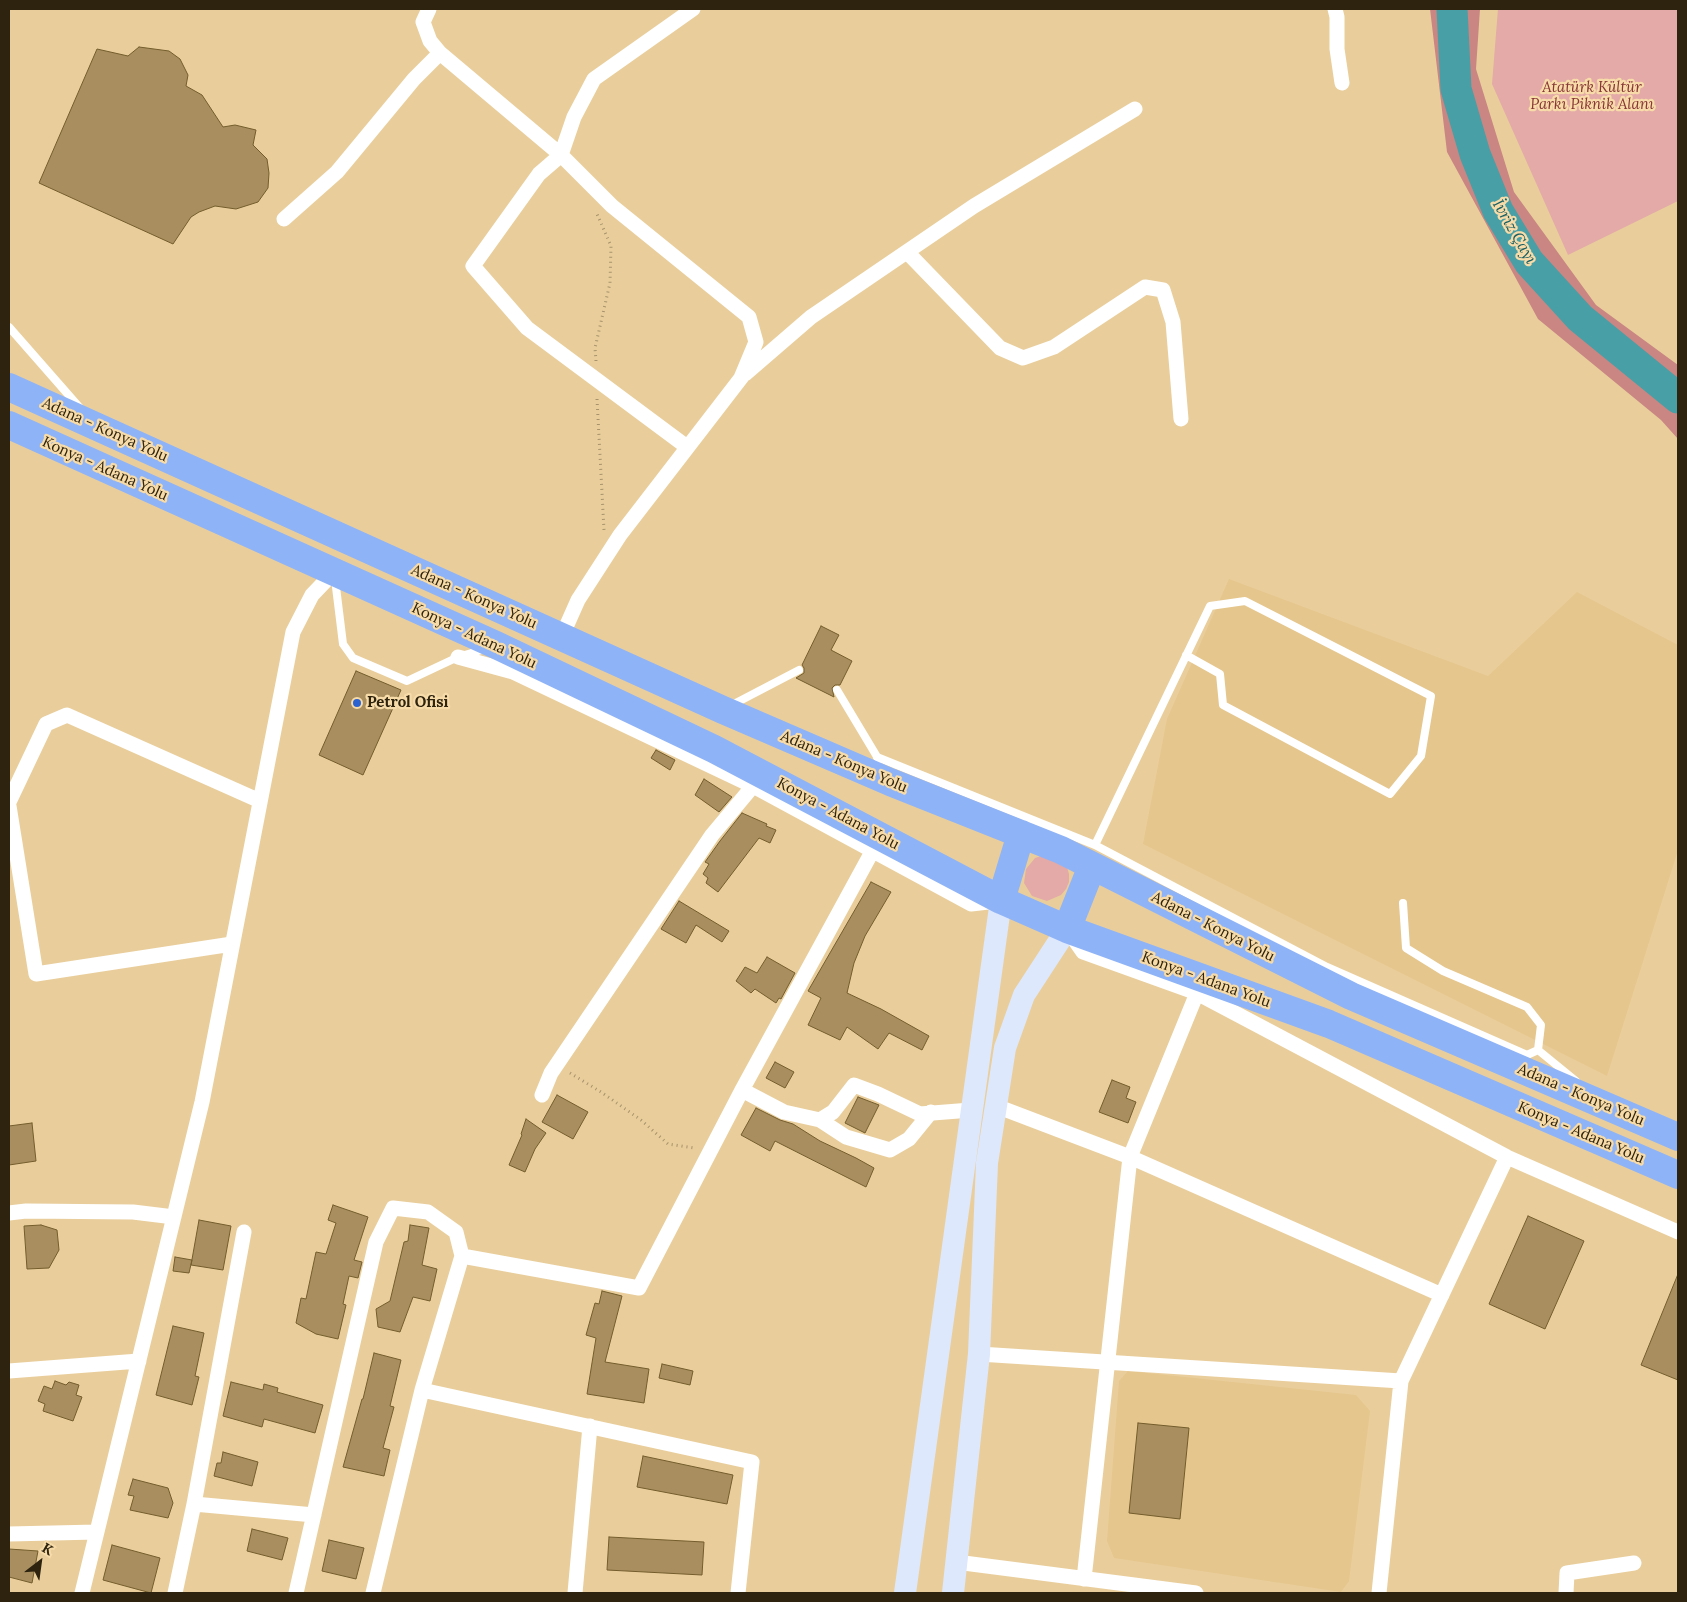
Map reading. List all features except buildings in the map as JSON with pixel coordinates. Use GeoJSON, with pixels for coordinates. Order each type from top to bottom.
{"type":"FeatureCollection","features":[{"type":"Feature","properties":{"kind":"highway","name":"Adana - Konya Yolu"},"geometry":{"type":"LineString","coordinates":[[9,387],[723,710],[886,774],[1061,850],[1093,855],[1350,996],[1678,1137]]}},
{"type":"Feature","properties":{"kind":"highway","name":"Konya - Adana Yolu"},"geometry":{"type":"LineString","coordinates":[[9,425],[496,645],[714,749],[1001,900],[1067,929],[1329,1024],[1678,1175]]}},
{"type":"Feature","properties":{"kind":"highway"},"geometry":{"type":"LineString","coordinates":[[1001,900],[1021,834]]}},
{"type":"Feature","properties":{"kind":"highway"},"geometry":{"type":"LineString","coordinates":[[1067,929],[1093,855]]}},
{"type":"Feature","properties":{"kind":"main road"},"geometry":{"type":"LineString","coordinates":[[905,1593],[1001,900]]}},
{"type":"Feature","properties":{"kind":"main road"},"geometry":{"type":"LineString","coordinates":[[953,1593],[979,1354],[987,1163],[1005,1048],[1024,995],[1067,929]]}},
{"type":"Feature","properties":{"kind":"street"},"geometry":{"type":"LineString","coordinates":[[429,9],[424,22],[430,41],[440,53],[561,155],[612,206],[748,317],[756,342],[741,378]]}},
{"type":"Feature","properties":{"kind":"street"},"geometry":{"type":"LineString","coordinates":[[687,447],[527,328],[474,266],[539,174],[561,155],[574,117],[594,79],[693,9]]}},
{"type":"Feature","properties":{"kind":"street"},"geometry":{"type":"LineString","coordinates":[[1335,9],[1337,49],[1342,83]]}},
{"type":"Feature","properties":{"kind":"street"},"geometry":{"type":"LineString","coordinates":[[284,219],[337,172],[414,79],[440,53]]}},
{"type":"Feature","properties":{"kind":"street"},"geometry":{"type":"LineString","coordinates":[[562,636],[578,600],[620,535],[741,378],[811,317],[974,206],[1135,108]]}},
{"type":"Feature","properties":{"kind":"street"},"geometry":{"type":"LineString","coordinates":[[907,252],[1000,348],[1023,358],[1054,347],[1145,287],[1163,290],[1173,322],[1181,419]]}},
{"type":"Feature","properties":{"kind":"street"},"geometry":{"type":"LineString","coordinates":[[82,1593],[202,1102],[292,632],[312,595],[334,572]]}},
{"type":"Feature","properties":{"kind":"street"},"geometry":{"type":"LineString","coordinates":[[458,657],[513,672],[753,786],[971,904],[1001,900]]}},
{"type":"Feature","properties":{"kind":"street"},"geometry":{"type":"LineString","coordinates":[[232,944],[36,974],[9,804],[46,724],[67,716],[260,801]]}},
{"type":"Feature","properties":{"kind":"street"},"geometry":{"type":"LineString","coordinates":[[542,1095],[556,1065],[712,835],[753,786]]}},
{"type":"Feature","properties":{"kind":"street"},"geometry":{"type":"LineString","coordinates":[[462,1256],[638,1288],[742,1090],[873,850]]}},
{"type":"Feature","properties":{"kind":"street"},"geometry":{"type":"LineString","coordinates":[[1067,929],[1083,952],[1197,993],[1507,1157],[1678,1232]]}},
{"type":"Feature","properties":{"kind":"street"},"geometry":{"type":"LineString","coordinates":[[1084,1579],[1130,1157],[1197,993]]}},
{"type":"Feature","properties":{"kind":"street"},"geometry":{"type":"LineString","coordinates":[[820,1120],[832,1112],[854,1085],[920,1114],[971,1110]]}},
{"type":"Feature","properties":{"kind":"street"},"geometry":{"type":"LineString","coordinates":[[742,1090],[784,1112],[820,1120],[846,1137],[890,1150],[909,1139],[931,1112]]}},
{"type":"Feature","properties":{"kind":"street"},"geometry":{"type":"LineString","coordinates":[[996,1106],[1130,1157],[1442,1295]]}},
{"type":"Feature","properties":{"kind":"street"},"geometry":{"type":"LineString","coordinates":[[1379,1593],[1401,1381],[1507,1157]]}},
{"type":"Feature","properties":{"kind":"street"},"geometry":{"type":"LineString","coordinates":[[296,1593],[376,1242],[393,1208],[428,1212],[456,1232],[462,1256],[422,1390],[373,1593]]}},
{"type":"Feature","properties":{"kind":"street"},"geometry":{"type":"LineString","coordinates":[[9,1213],[26,1211],[133,1212],[174,1218]]}},
{"type":"Feature","properties":{"kind":"street"},"geometry":{"type":"LineString","coordinates":[[175,1593],[194,1504],[244,1232]]}},
{"type":"Feature","properties":{"kind":"street"},"geometry":{"type":"LineString","coordinates":[[979,1354],[1401,1381]]}},
{"type":"Feature","properties":{"kind":"street"},"geometry":{"type":"LineString","coordinates":[[9,1371],[139,1361]]}},
{"type":"Feature","properties":{"kind":"street"},"geometry":{"type":"LineString","coordinates":[[422,1390],[752,1462],[738,1593]]}},
{"type":"Feature","properties":{"kind":"street"},"geometry":{"type":"LineString","coordinates":[[575,1593],[590,1426]]}},
{"type":"Feature","properties":{"kind":"street"},"geometry":{"type":"LineString","coordinates":[[194,1504],[314,1515]]}},
{"type":"Feature","properties":{"kind":"street"},"geometry":{"type":"LineString","coordinates":[[9,1534],[97,1532]]}},
{"type":"Feature","properties":{"kind":"street"},"geometry":{"type":"LineString","coordinates":[[956,1562],[1196,1593]]}},
{"type":"Feature","properties":{"kind":"street"},"geometry":{"type":"LineString","coordinates":[[1566,1593],[1567,1573],[1634,1563]]}},
{"type":"Feature","properties":{"kind":"lane"},"geometry":{"type":"LineString","coordinates":[[9,327],[96,426]]}},
{"type":"Feature","properties":{"kind":"lane"},"geometry":{"type":"LineString","coordinates":[[334,572],[343,644],[352,658],[408,681],[458,657],[496,645]]}},
{"type":"Feature","properties":{"kind":"lane"},"geometry":{"type":"LineString","coordinates":[[1093,855],[1186,655],[1210,606],[1245,601],[1431,696],[1421,756],[1390,794],[1223,705],[1220,674],[1186,655]]}},
{"type":"Feature","properties":{"kind":"lane"},"geometry":{"type":"LineString","coordinates":[[723,710],[799,670]]}},
{"type":"Feature","properties":{"kind":"lane"},"geometry":{"type":"LineString","coordinates":[[837,690],[886,774]]}},
{"type":"Feature","properties":{"kind":"lane"},"geometry":{"type":"LineString","coordinates":[[877,757],[1093,855],[1327,967],[1526,1055],[1538,1050]]}},
{"type":"Feature","properties":{"kind":"lane"},"geometry":{"type":"LineString","coordinates":[[1403,903],[1406,948],[1443,971],[1527,1007],[1541,1025],[1538,1050]]}},
{"type":"Feature","properties":{"kind":"lane"},"geometry":{"type":"LineString","coordinates":[[1538,1050],[1607,1106]]}},
{"type":"Feature","properties":{"kind":"path"},"geometry":{"type":"LineString","coordinates":[[556,1065],[601,1092],[641,1120],[668,1144],[711,1151]]}},
{"type":"Feature","properties":{"kind":"shaded area"},"geometry":{"type":"Polygon","coordinates":[[[1430,9],[1480,9],[1476,69],[1514,192],[1596,305],[1678,365],[1678,439],[1661,420],[1538,319],[1447,152],[1430,9]]]}},
{"type":"Feature","properties":{"kind":"shaded area"},"geometry":{"type":"Polygon","coordinates":[[[1229,579],[1488,676],[1577,592],[1678,645],[1678,850],[1607,1076],[1143,844],[1167,719],[1229,579]]]}},
{"type":"Feature","properties":{"kind":"shaded area"},"geometry":{"type":"Polygon","coordinates":[[[1128,1371],[1356,1395],[1370,1411],[1349,1581],[1341,1592],[1114,1558],[1107,1541],[1119,1381],[1128,1371]]]}},
{"type":"Feature","properties":{"kind":"green space","name":"Atatürk Kültür Parkı Piknik Alanı"},"geometry":{"type":"Polygon","coordinates":[[[1498,9],[1678,9],[1678,201],[1568,255],[1492,84],[1498,9]]]}},
{"type":"Feature","properties":{"kind":"green space"},"geometry":{"type":"Polygon","coordinates":[[[1041,856],[1067,867],[1069,874],[1069,882],[1066,889],[1061,895],[1047,901],[1032,896],[1024,883],[1026,869],[1035,858],[1041,856]]]}},
{"type":"Feature","properties":{"kind":"waterway","name":"İvriz Çayı"},"geometry":{"type":"LineString","coordinates":[[1452,9],[1456,89],[1475,154],[1498,211],[1529,262],[1580,318],[1678,398]]}},
{"type":"Feature","properties":{"kind":"place","name":"Petrol Ofisi"},"geometry":{"type":"Point","coordinates":[357,703]}}]}
